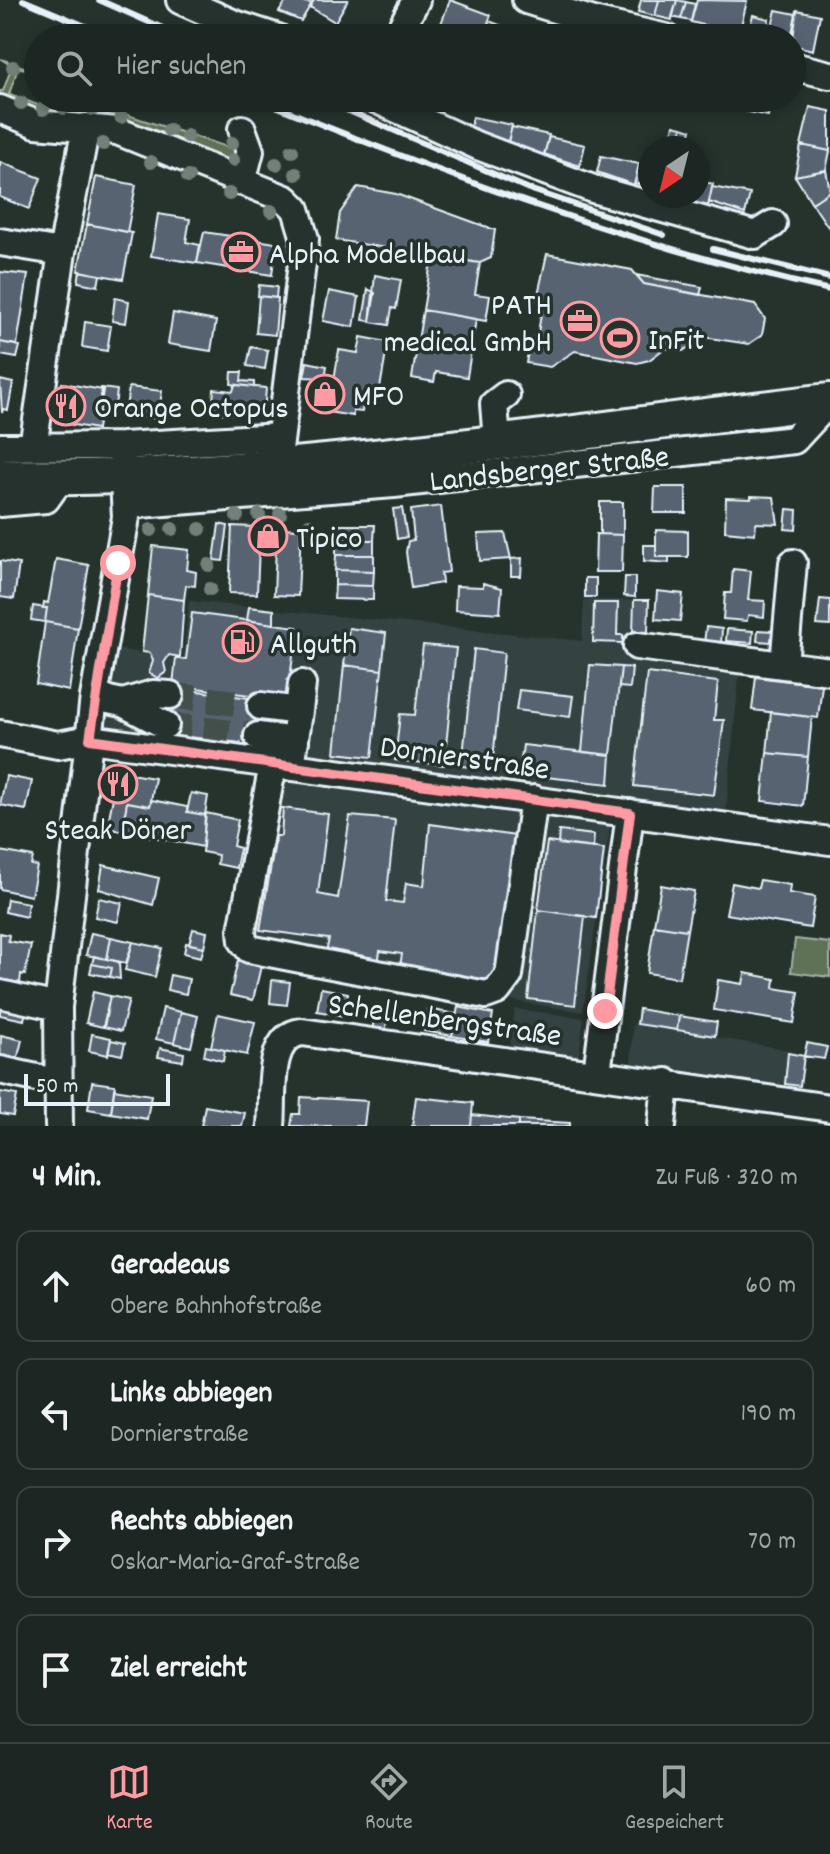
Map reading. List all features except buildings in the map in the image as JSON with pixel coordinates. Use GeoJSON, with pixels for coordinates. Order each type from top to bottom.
{"type":"FeatureCollection","features":[{"type":"Feature","properties":{"kind":"main road","name":"Landsberger Straße"},"geometry":{"type":"LineString","coordinates":[[0,477],[124,476],[264,467],[830,401]]}},
{"type":"Feature","properties":{"kind":"street"},"geometry":{"type":"LineString","coordinates":[[403,24],[416,0]]}},
{"type":"Feature","properties":{"kind":"street"},"geometry":{"type":"LineString","coordinates":[[526,0],[606,24]]}},
{"type":"Feature","properties":{"kind":"street"},"geometry":{"type":"LineString","coordinates":[[189,4],[235,24]]}},
{"type":"Feature","properties":{"kind":"street"},"geometry":{"type":"LineString","coordinates":[[806,69],[830,75]]}},
{"type":"Feature","properties":{"kind":"street"},"geometry":{"type":"LineString","coordinates":[[0,109],[36,124],[117,131],[286,199],[296,209],[305,239],[264,467]]}},
{"type":"Feature","properties":{"kind":"street"},"geometry":{"type":"LineString","coordinates":[[404,112],[478,146],[593,189],[755,235],[773,224]]}},
{"type":"Feature","properties":{"kind":"street"},"geometry":{"type":"LineString","coordinates":[[33,447],[62,252],[86,127]]}},
{"type":"Feature","properties":{"kind":"street"},"geometry":{"type":"LineString","coordinates":[[242,129],[250,151],[242,182]]}},
{"type":"Feature","properties":{"kind":"street"},"geometry":{"type":"LineString","coordinates":[[0,242],[62,252]]}},
{"type":"Feature","properties":{"kind":"street"},"geometry":{"type":"LineString","coordinates":[[497,441],[494,404],[506,395]]}},
{"type":"Feature","properties":{"kind":"street","name":"Landsberger Straße"},"geometry":{"type":"LineString","coordinates":[[0,447],[33,447],[124,476],[794,440],[830,401]]}},
{"type":"Feature","properties":{"kind":"street"},"geometry":{"type":"LineString","coordinates":[[59,1126],[58,1007],[94,697],[124,476]]}},
{"type":"Feature","properties":{"kind":"street"},"geometry":{"type":"LineString","coordinates":[[0,503],[46,499],[61,478]]}},
{"type":"Feature","properties":{"kind":"street"},"geometry":{"type":"LineString","coordinates":[[784,664],[793,563]]}},
{"type":"Feature","properties":{"kind":"street"},"geometry":{"type":"LineString","coordinates":[[637,646],[830,671]]}},
{"type":"Feature","properties":{"kind":"street"},"geometry":{"type":"LineString","coordinates":[[302,684],[295,741],[282,766],[242,931],[243,941],[249,949],[486,995],[497,991],[509,975],[534,799]]}},
{"type":"Feature","properties":{"kind":"street"},"geometry":{"type":"LineString","coordinates":[[123,703],[153,694],[170,695]]}},
{"type":"Feature","properties":{"kind":"street"},"geometry":{"type":"LineString","coordinates":[[94,697],[123,703],[165,725]]}},
{"type":"Feature","properties":{"kind":"street"},"geometry":{"type":"LineString","coordinates":[[261,706],[299,711]]}},
{"type":"Feature","properties":{"kind":"street","name":"Dornierstraße"},"geometry":{"type":"LineString","coordinates":[[0,734],[58,745],[90,739],[830,841]]}},
{"type":"Feature","properties":{"kind":"street"},"geometry":{"type":"LineString","coordinates":[[258,736],[295,741]]}},
{"type":"Feature","properties":{"kind":"street"},"geometry":{"type":"LineString","coordinates":[[597,1073],[630,813]]}},
{"type":"Feature","properties":{"kind":"street"},"geometry":{"type":"LineString","coordinates":[[0,994],[58,1007]]}},
{"type":"Feature","properties":{"kind":"street","name":"Schellenbergstraße"},"geometry":{"type":"LineString","coordinates":[[271,1126],[278,1048],[294,1033],[414,1046],[666,1082],[819,1113]]}},
{"type":"Feature","properties":{"kind":"street"},"geometry":{"type":"LineString","coordinates":[[0,1070],[59,1083]]}},
{"type":"Feature","properties":{"kind":"street"},"geometry":{"type":"LineString","coordinates":[[662,1126],[666,1082]]}},
{"type":"Feature","properties":{"kind":"shaded area"},"geometry":{"type":"Polygon","coordinates":[[[584,600],[632,600],[633,653],[740,666],[726,810],[614,798],[583,1012],[257,960],[236,952],[263,757],[96,733],[108,648],[183,659],[189,601],[582,641],[584,600]]]}},
{"type":"Feature","properties":{"kind":"shaded area"},"geometry":{"type":"Polygon","coordinates":[[[515,1009],[584,1018],[578,1062],[509,1052],[515,1009]]]}},
{"type":"Feature","properties":{"kind":"shaded area"},"geometry":{"type":"Polygon","coordinates":[[[633,1023],[789,1050],[783,1092],[631,1067],[633,1023]]]}},
{"type":"Feature","properties":{"kind":"green space"},"geometry":{"type":"Polygon","coordinates":[[[1,59],[24,67],[18,68],[9,94],[24,100],[24,110],[0,102],[0,91],[3,91],[12,66],[1,59]]]}},
{"type":"Feature","properties":{"kind":"green space"},"geometry":{"type":"Polygon","coordinates":[[[31,112],[118,112],[227,147],[231,137],[239,145],[235,165],[178,146],[174,138],[130,121],[122,124],[31,112]]]}},
{"type":"Feature","properties":{"kind":"green space"},"geometry":{"type":"Polygon","coordinates":[[[795,939],[830,943],[830,977],[791,972],[795,939]]]}},
{"type":"Feature","properties":{"kind":"tunnel"},"geometry":{"type":"LineString","coordinates":[[170,695],[261,706]]}},
{"type":"Feature","properties":{"kind":"tunnel"},"geometry":{"type":"LineString","coordinates":[[165,725],[258,736]]}},
{"type":"Feature","properties":{"kind":"railway"},"geometry":{"type":"LineString","coordinates":[[23,0],[80,24]]}},
{"type":"Feature","properties":{"kind":"railway"},"geometry":{"type":"LineString","coordinates":[[99,0],[153,24]]}},
{"type":"Feature","properties":{"kind":"railway"},"geometry":{"type":"LineString","coordinates":[[291,112],[468,181],[611,230],[830,290]]}},
{"type":"Feature","properties":{"kind":"railway"},"geometry":{"type":"LineString","coordinates":[[351,112],[529,189],[664,235]]}},
{"type":"Feature","properties":{"kind":"railway"},"geometry":{"type":"LineString","coordinates":[[713,249],[830,278]]}},
{"type":"Feature","properties":{"kind":"place","name":"Alpha Modellbau"},"geometry":{"type":"Point","coordinates":[241,252]}},
{"type":"Feature","properties":{"kind":"place","name":"PATH medical GmbH"},"geometry":{"type":"Point","coordinates":[580,321]}},
{"type":"Feature","properties":{"kind":"place","name":"InFit"},"geometry":{"type":"Point","coordinates":[620,338]}},
{"type":"Feature","properties":{"kind":"place","name":"MFO"},"geometry":{"type":"Point","coordinates":[325,394]}},
{"type":"Feature","properties":{"kind":"place","name":"Orange Octopus"},"geometry":{"type":"Point","coordinates":[66,406]}},
{"type":"Feature","properties":{"kind":"place","name":"Tipico"},"geometry":{"type":"Point","coordinates":[268,536]}},
{"type":"Feature","properties":{"kind":"place","name":"Allguth"},"geometry":{"type":"Point","coordinates":[242,642]}},
{"type":"Feature","properties":{"kind":"place","name":"Steak Döner"},"geometry":{"type":"Point","coordinates":[118,784]}},
{"type":"Feature","properties":{"kind":"route"},"geometry":{"type":"LineString","coordinates":[[118,563],[94,697],[90,739],[630,813],[605,1011]]}}]}
